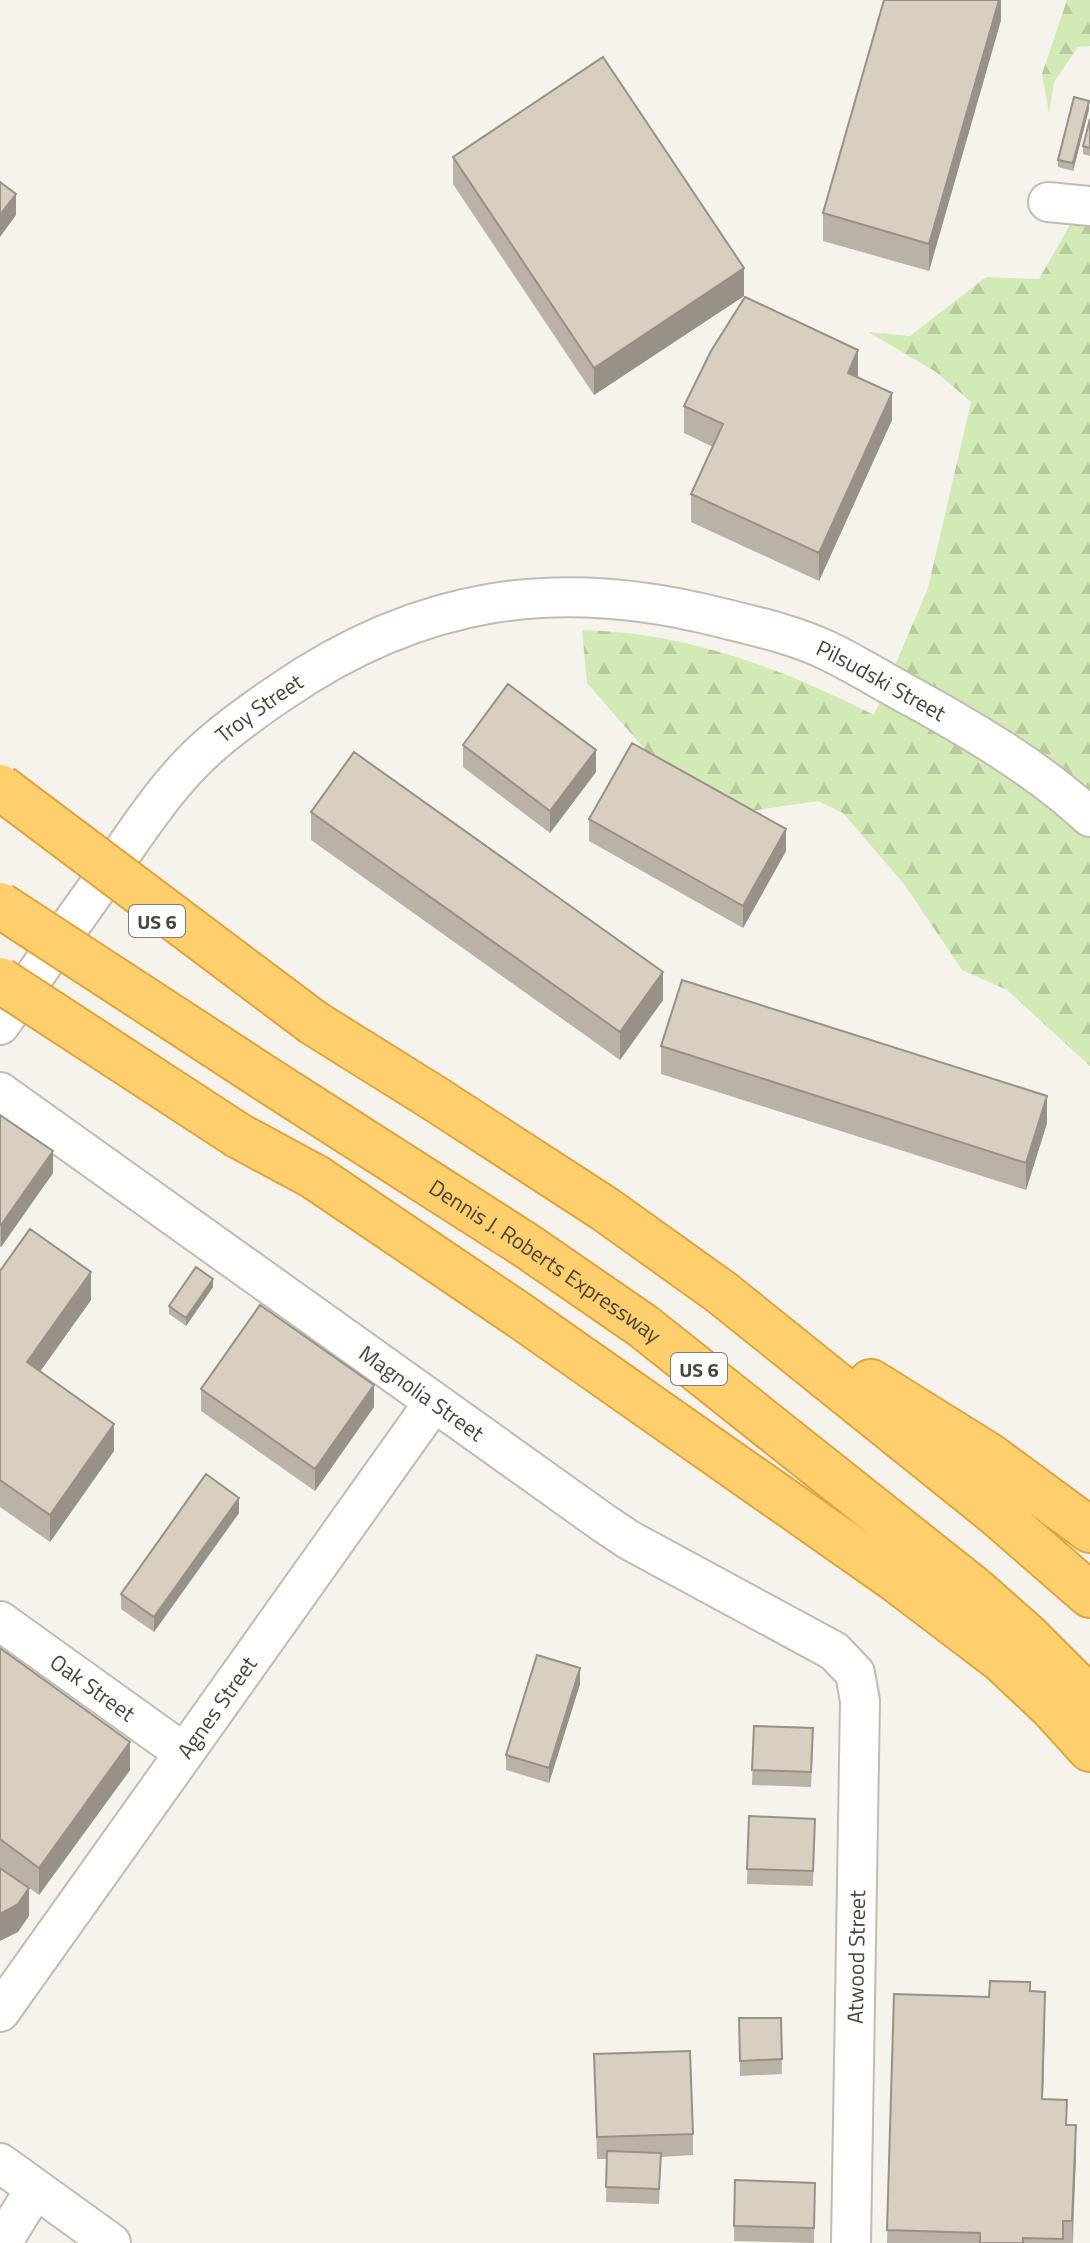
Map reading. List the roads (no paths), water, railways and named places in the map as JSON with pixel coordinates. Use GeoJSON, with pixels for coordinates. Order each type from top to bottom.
{"type":"FeatureCollection","features":[{"type":"Feature","properties":{"kind":"highway"},"geometry":{"type":"LineString","coordinates":[[0,787],[314,1023]]}},
{"type":"Feature","properties":{"kind":"highway","name":"US 6"},"geometry":{"type":"LineString","coordinates":[[0,819],[593,1202],[721,1292],[985,1504],[1090,1595]]}},
{"type":"Feature","properties":{"kind":"highway","name":"Dennis J. Roberts Expressway"},"geometry":{"type":"LineString","coordinates":[[0,905],[514,1237],[643,1326],[975,1590],[1090,1699]]}},
{"type":"Feature","properties":{"kind":"highway"},"geometry":{"type":"LineString","coordinates":[[0,980],[239,1136],[315,1177],[894,1578],[1002,1660],[1052,1707],[1090,1749]]}},
{"type":"Feature","properties":{"kind":"highway"},"geometry":{"type":"LineString","coordinates":[[721,1292],[940,1424],[1090,1530]]}},
{"type":"Feature","properties":{"kind":"street"},"geometry":{"type":"LineString","coordinates":[[1048,202],[1090,206]]}},
{"type":"Feature","properties":{"kind":"street","name":"Troy Street"},"geometry":{"type":"LineString","coordinates":[[0,1025],[154,806],[189,766],[241,721],[308,673],[388,631],[459,609],[501,601],[552,598],[646,602]]}},
{"type":"Feature","properties":{"kind":"street","name":"Pilsudski Street"},"geometry":{"type":"LineString","coordinates":[[646,602],[769,630],[825,650],[975,732],[1072,800],[1090,817]]}},
{"type":"Feature","properties":{"kind":"street","name":"Magnolia Street"},"geometry":{"type":"LineString","coordinates":[[0,1092],[629,1540],[820,1641],[846,1661],[855,1673]]}},
{"type":"Feature","properties":{"kind":"street","name":"Agnes Street"},"geometry":{"type":"LineString","coordinates":[[0,2012],[434,1402]]}},
{"type":"Feature","properties":{"kind":"street","name":"Oak Street"},"geometry":{"type":"LineString","coordinates":[[0,1621],[184,1753]]}},
{"type":"Feature","properties":{"kind":"street","name":"Atwood Street"},"geometry":{"type":"LineString","coordinates":[[851,2243],[860,1701],[855,1673]]}},
{"type":"Feature","properties":{"kind":"street"},"geometry":{"type":"LineString","coordinates":[[0,2163],[111,2243]]}},
{"type":"Feature","properties":{"kind":"street"},"geometry":{"type":"LineString","coordinates":[[2,2243],[35,2189]]}}]}
